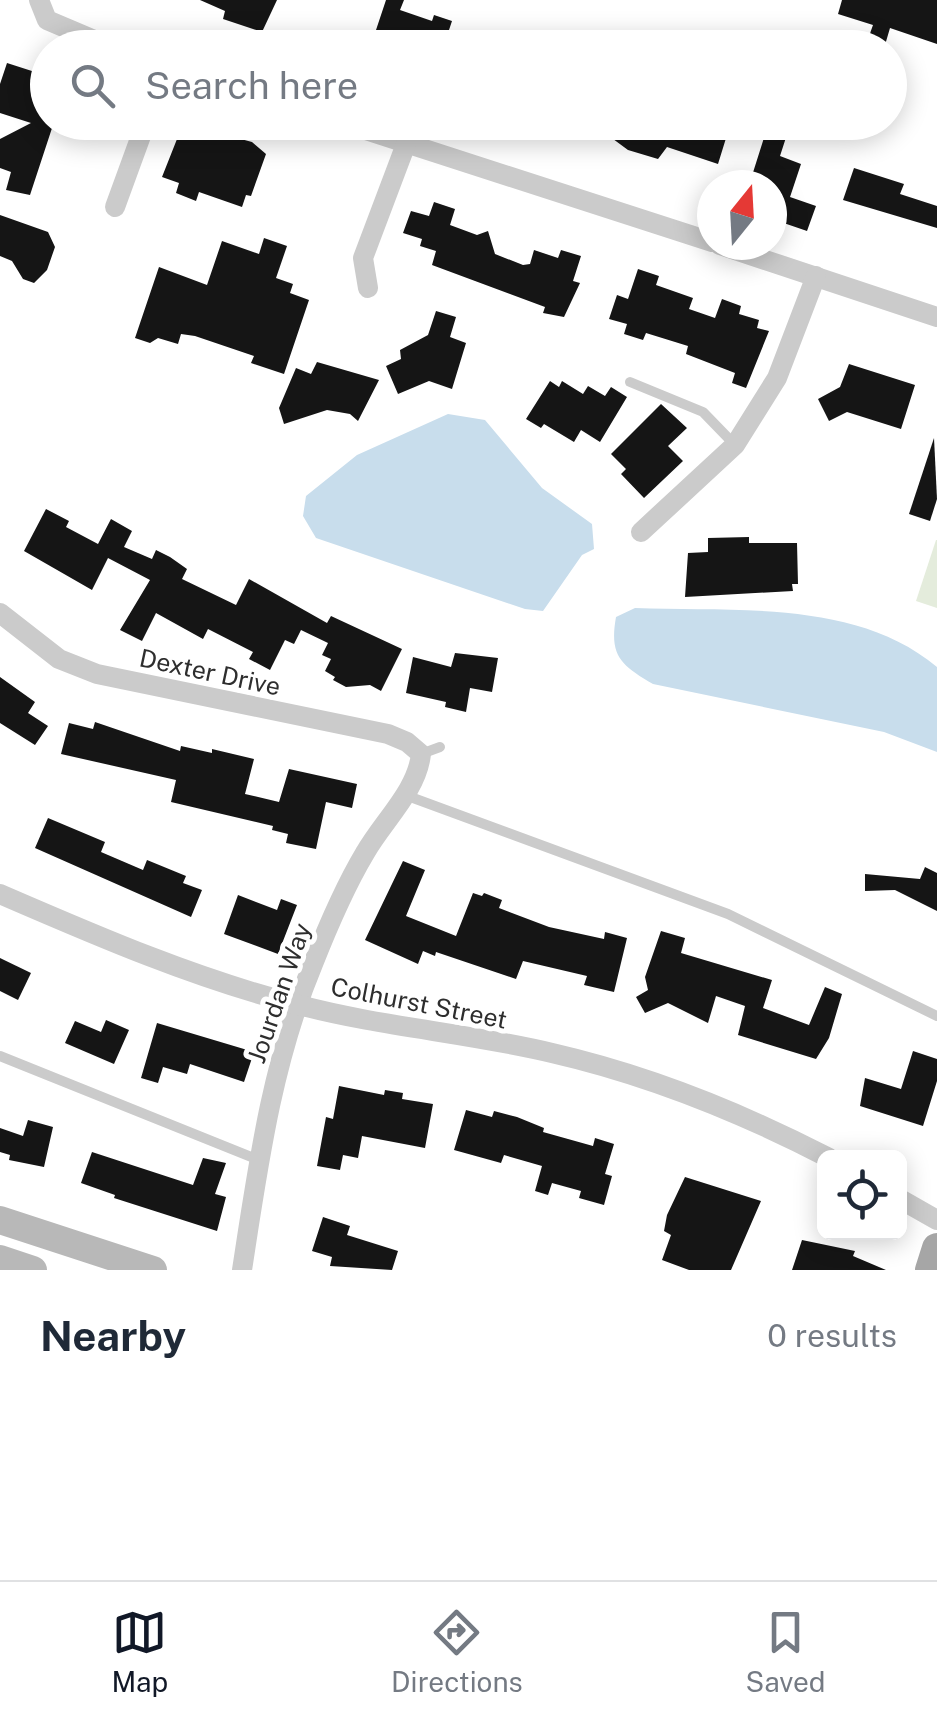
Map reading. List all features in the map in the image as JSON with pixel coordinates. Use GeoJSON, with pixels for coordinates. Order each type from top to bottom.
{"type":"FeatureCollection","features":[{"type":"Feature","properties":{"kind":"main road"},"geometry":{"type":"LineString","coordinates":[[0,1220],[153,1270]]}},
{"type":"Feature","properties":{"kind":"main road"},"geometry":{"type":"LineString","coordinates":[[930,1270],[937,1248]]}},
{"type":"Feature","properties":{"kind":"main road"},"geometry":{"type":"LineString","coordinates":[[0,1259],[34,1270]]}},
{"type":"Feature","properties":{"kind":"street"},"geometry":{"type":"LineString","coordinates":[[39,0],[47,20],[71,30]]}},
{"type":"Feature","properties":{"kind":"street"},"geometry":{"type":"LineString","coordinates":[[115,207],[139,140]]}},
{"type":"Feature","properties":{"kind":"street"},"geometry":{"type":"LineString","coordinates":[[394,140],[697,237]]}},
{"type":"Feature","properties":{"kind":"street"},"geometry":{"type":"LineString","coordinates":[[368,288],[364,258],[406,144]]}},
{"type":"Feature","properties":{"kind":"street"},"geometry":{"type":"LineString","coordinates":[[766,260],[937,317]]}},
{"type":"Feature","properties":{"kind":"street"},"geometry":{"type":"LineString","coordinates":[[641,532],[735,445],[778,378],[816,276]]}},
{"type":"Feature","properties":{"kind":"street","name":"Dexter Drive"},"geometry":{"type":"LineString","coordinates":[[0,613],[59,659],[97,674],[388,734],[430,751]]}},
{"type":"Feature","properties":{"kind":"street","name":"Jourdan Way"},"geometry":{"type":"LineString","coordinates":[[242,1270],[258,1160],[297,1005],[357,867],[430,751]]}},
{"type":"Feature","properties":{"kind":"street","name":"Colhurst Street"},"geometry":{"type":"LineString","coordinates":[[0,894],[108,942],[297,1005],[569,1058],[653,1082],[756,1121],[817,1152]]}},
{"type":"Feature","properties":{"kind":"street"},"geometry":{"type":"LineString","coordinates":[[907,1202],[937,1220]]}},
{"type":"Feature","properties":{"kind":"lane"},"geometry":{"type":"LineString","coordinates":[[630,382],[702,412],[735,445]]}},
{"type":"Feature","properties":{"kind":"lane"},"geometry":{"type":"LineString","coordinates":[[404,795],[728,914],[937,1016]]}},
{"type":"Feature","properties":{"kind":"lane"},"geometry":{"type":"LineString","coordinates":[[0,1056],[258,1160]]}},
{"type":"Feature","properties":{"kind":"green space"},"geometry":{"type":"Polygon","coordinates":[[[937,540],[937,608],[916,601],[937,540]]]}},
{"type":"Feature","properties":{"kind":"water"},"geometry":{"type":"Polygon","coordinates":[[[448,414],[485,420],[542,488],[592,524],[594,549],[582,555],[543,611],[525,609],[316,538],[303,516],[306,496],[357,455],[448,414]]]}},
{"type":"Feature","properties":{"kind":"water"},"geometry":{"type":"Polygon","coordinates":[[[635,608],[793,614],[870,630],[905,645],[937,667],[937,752],[884,732],[653,684],[625,665],[616,650],[616,617],[635,608]]]}},
{"type":"Feature","properties":{"kind":"building"},"geometry":{"type":"Polygon","coordinates":[[[200,0],[277,0],[263,30],[223,19],[225,11],[200,0]]]}},
{"type":"Feature","properties":{"kind":"building"},"geometry":{"type":"Polygon","coordinates":[[[386,0],[404,0],[400,10],[432,21],[434,15],[452,21],[449,30],[376,30],[386,0]]]}},
{"type":"Feature","properties":{"kind":"building"},"geometry":{"type":"Polygon","coordinates":[[[842,0],[937,0],[937,44],[907,34],[907,30],[871,30],[873,25],[838,14],[842,0]]]}},
{"type":"Feature","properties":{"kind":"building"},"geometry":{"type":"Polygon","coordinates":[[[7,63],[30,70],[30,123],[0,113],[0,84],[7,63]]]}},
{"type":"Feature","properties":{"kind":"building"},"geometry":{"type":"Polygon","coordinates":[[[30,124],[30,140],[48,140],[30,195],[6,190],[11,172],[0,168],[0,139],[30,124]]]}},
{"type":"Feature","properties":{"kind":"building"},"geometry":{"type":"Polygon","coordinates":[[[177,140],[245,140],[266,154],[251,196],[246,195],[242,207],[199,192],[196,201],[176,193],[179,183],[162,177],[177,140]]]}},
{"type":"Feature","properties":{"kind":"building"},"geometry":{"type":"Polygon","coordinates":[[[614,140],[725,140],[718,164],[667,147],[658,159],[628,150],[614,140]]]}},
{"type":"Feature","properties":{"kind":"building"},"geometry":{"type":"Polygon","coordinates":[[[763,140],[785,140],[780,156],[801,164],[790,197],[816,206],[807,231],[787,224],[787,170],[754,170],[763,140]]]}},
{"type":"Feature","properties":{"kind":"building"},"geometry":{"type":"Polygon","coordinates":[[[854,168],[904,184],[900,194],[937,206],[937,228],[843,200],[854,168]]]}},
{"type":"Feature","properties":{"kind":"building"},"geometry":{"type":"Polygon","coordinates":[[[434,202],[455,209],[450,225],[477,235],[488,231],[495,254],[523,265],[530,264],[534,250],[558,258],[561,250],[581,256],[573,281],[580,283],[564,317],[543,313],[545,307],[432,265],[436,251],[420,246],[422,239],[403,233],[411,211],[429,216],[434,202]]]}},
{"type":"Feature","properties":{"kind":"building"},"geometry":{"type":"Polygon","coordinates":[[[0,215],[48,232],[55,247],[47,270],[34,283],[23,279],[12,261],[0,256],[0,215]]]}},
{"type":"Feature","properties":{"kind":"building"},"geometry":{"type":"Polygon","coordinates":[[[264,238],[287,246],[276,278],[293,284],[290,293],[309,300],[284,374],[251,363],[254,356],[195,336],[181,334],[178,344],[158,338],[150,343],[135,338],[159,267],[207,285],[222,241],[259,254],[264,238]]]}},
{"type":"Feature","properties":{"kind":"building"},"geometry":{"type":"Polygon","coordinates":[[[638,269],[659,276],[656,285],[693,298],[689,309],[715,318],[722,299],[741,306],[739,314],[759,320],[757,328],[769,331],[746,388],[732,383],[735,373],[686,354],[688,346],[646,333],[643,340],[624,334],[627,324],[609,319],[617,295],[628,299],[638,269]]]}},
{"type":"Feature","properties":{"kind":"building"},"geometry":{"type":"Polygon","coordinates":[[[436,311],[456,317],[450,337],[466,343],[452,389],[429,381],[398,394],[386,366],[401,359],[400,350],[428,335],[436,311]]]}},
{"type":"Feature","properties":{"kind":"building"},"geometry":{"type":"Polygon","coordinates":[[[317,362],[379,380],[358,421],[350,414],[327,410],[284,424],[279,408],[296,368],[311,374],[317,362]]]}},
{"type":"Feature","properties":{"kind":"building"},"geometry":{"type":"Polygon","coordinates":[[[849,364],[915,385],[901,429],[847,412],[829,421],[818,399],[840,387],[849,364]]]}},
{"type":"Feature","properties":{"kind":"building"},"geometry":{"type":"Polygon","coordinates":[[[550,381],[559,387],[562,381],[583,394],[588,386],[605,396],[611,387],[627,397],[600,442],[581,430],[574,442],[544,424],[541,428],[526,419],[550,381]]]}},
{"type":"Feature","properties":{"kind":"building"},"geometry":{"type":"Polygon","coordinates":[[[661,404],[687,428],[668,446],[683,461],[644,498],[621,474],[626,469],[611,454],[661,404]]]}},
{"type":"Feature","properties":{"kind":"building"},"geometry":{"type":"Polygon","coordinates":[[[934,438],[937,499],[930,521],[909,514],[934,438]]]}},
{"type":"Feature","properties":{"kind":"building"},"geometry":{"type":"Polygon","coordinates":[[[46,509],[69,521],[66,527],[98,544],[111,519],[132,531],[124,547],[152,559],[156,550],[170,557],[187,569],[182,579],[236,605],[249,579],[327,623],[331,616],[402,649],[381,691],[370,685],[346,687],[333,680],[335,677],[325,671],[331,659],[322,655],[328,643],[301,630],[294,644],[285,640],[270,670],[249,659],[253,652],[208,629],[203,639],[156,613],[142,641],[120,630],[150,580],[108,558],[92,590],[24,551],[46,509]]]}},
{"type":"Feature","properties":{"kind":"building"},"geometry":{"type":"Polygon","coordinates":[[[749,537],[749,543],[797,543],[798,584],[792,584],[793,591],[685,597],[688,553],[708,552],[708,538],[749,537]]]}},
{"type":"Feature","properties":{"kind":"building"},"geometry":{"type":"Polygon","coordinates":[[[455,653],[498,658],[492,692],[470,688],[466,712],[445,707],[446,702],[406,693],[413,657],[451,667],[455,653]]]}},
{"type":"Feature","properties":{"kind":"building"},"geometry":{"type":"Polygon","coordinates":[[[0,677],[35,702],[28,713],[48,726],[35,745],[0,723],[0,677]]]}},
{"type":"Feature","properties":{"kind":"building"},"geometry":{"type":"Polygon","coordinates":[[[95,722],[180,751],[181,746],[212,753],[212,749],[254,759],[245,794],[279,802],[289,769],[357,784],[352,808],[326,802],[316,849],[286,843],[288,834],[272,830],[273,826],[171,802],[176,780],[61,754],[69,723],[93,729],[95,722]]]}},
{"type":"Feature","properties":{"kind":"building"},"geometry":{"type":"Polygon","coordinates":[[[48,818],[105,842],[101,852],[143,870],[147,860],[186,876],[183,883],[202,890],[191,917],[35,848],[48,818]]]}},
{"type":"Feature","properties":{"kind":"building"},"geometry":{"type":"Polygon","coordinates":[[[403,861],[425,870],[406,916],[456,936],[473,893],[484,893],[502,900],[499,908],[549,927],[604,939],[605,932],[627,938],[614,992],[584,985],[587,976],[523,961],[516,979],[436,952],[435,956],[423,951],[418,964],[365,940],[403,861]]]}},
{"type":"Feature","properties":{"kind":"building"},"geometry":{"type":"Polygon","coordinates":[[[925,867],[937,873],[937,911],[895,890],[865,891],[865,874],[920,879],[925,867]]]}},
{"type":"Feature","properties":{"kind":"building"},"geometry":{"type":"Polygon","coordinates":[[[238,895],[277,910],[281,899],[297,905],[278,954],[224,934],[238,895]]]}},
{"type":"Feature","properties":{"kind":"building"},"geometry":{"type":"Polygon","coordinates":[[[661,931],[685,938],[681,953],[772,980],[763,1008],[809,1025],[825,987],[842,994],[829,1038],[816,1059],[738,1035],[745,1006],[716,996],[708,1023],[668,1003],[645,1013],[636,997],[648,990],[645,977],[661,931]]]}},
{"type":"Feature","properties":{"kind":"building"},"geometry":{"type":"Polygon","coordinates":[[[0,958],[31,973],[18,1000],[0,991],[0,958]]]}},
{"type":"Feature","properties":{"kind":"building"},"geometry":{"type":"Polygon","coordinates":[[[106,1020],[129,1030],[114,1064],[65,1043],[75,1021],[101,1032],[106,1020]]]}},
{"type":"Feature","properties":{"kind":"building"},"geometry":{"type":"Polygon","coordinates":[[[157,1023],[254,1052],[244,1082],[190,1064],[187,1074],[163,1067],[158,1083],[141,1078],[157,1023]]]}},
{"type":"Feature","properties":{"kind":"building"},"geometry":{"type":"Polygon","coordinates":[[[913,1051],[937,1059],[937,1081],[923,1126],[860,1106],[865,1078],[901,1089],[913,1051]]]}},
{"type":"Feature","properties":{"kind":"building"},"geometry":{"type":"Polygon","coordinates":[[[339,1086],[384,1095],[385,1090],[403,1093],[402,1099],[433,1104],[425,1148],[362,1136],[358,1158],[343,1155],[340,1170],[317,1166],[326,1117],[333,1119],[339,1086]]]}},
{"type":"Feature","properties":{"kind":"building"},"geometry":{"type":"Polygon","coordinates":[[[466,1110],[492,1117],[494,1111],[517,1117],[544,1128],[543,1132],[593,1146],[595,1138],[614,1144],[605,1174],[612,1176],[604,1205],[579,1198],[581,1191],[552,1183],[548,1195],[535,1191],[542,1166],[504,1155],[501,1163],[454,1150],[466,1110]]]}},
{"type":"Feature","properties":{"kind":"building"},"geometry":{"type":"Polygon","coordinates":[[[28,1120],[53,1127],[44,1167],[9,1160],[10,1155],[0,1152],[0,1128],[23,1136],[28,1120]]]}},
{"type":"Feature","properties":{"kind":"building"},"geometry":{"type":"Polygon","coordinates":[[[92,1152],[193,1185],[203,1158],[226,1163],[215,1194],[226,1197],[217,1231],[114,1198],[115,1195],[81,1183],[92,1152]]]}},
{"type":"Feature","properties":{"kind":"building"},"geometry":{"type":"Polygon","coordinates":[[[685,1177],[761,1201],[731,1270],[689,1270],[662,1260],[671,1235],[664,1231],[667,1215],[685,1177]]]}},
{"type":"Feature","properties":{"kind":"building"},"geometry":{"type":"Polygon","coordinates":[[[323,1217],[350,1226],[347,1235],[398,1251],[392,1270],[330,1266],[332,1257],[312,1251],[323,1217]]]}},
{"type":"Feature","properties":{"kind":"building"},"geometry":{"type":"Polygon","coordinates":[[[802,1240],[855,1251],[853,1256],[886,1270],[792,1270],[802,1240]]]}}]}
